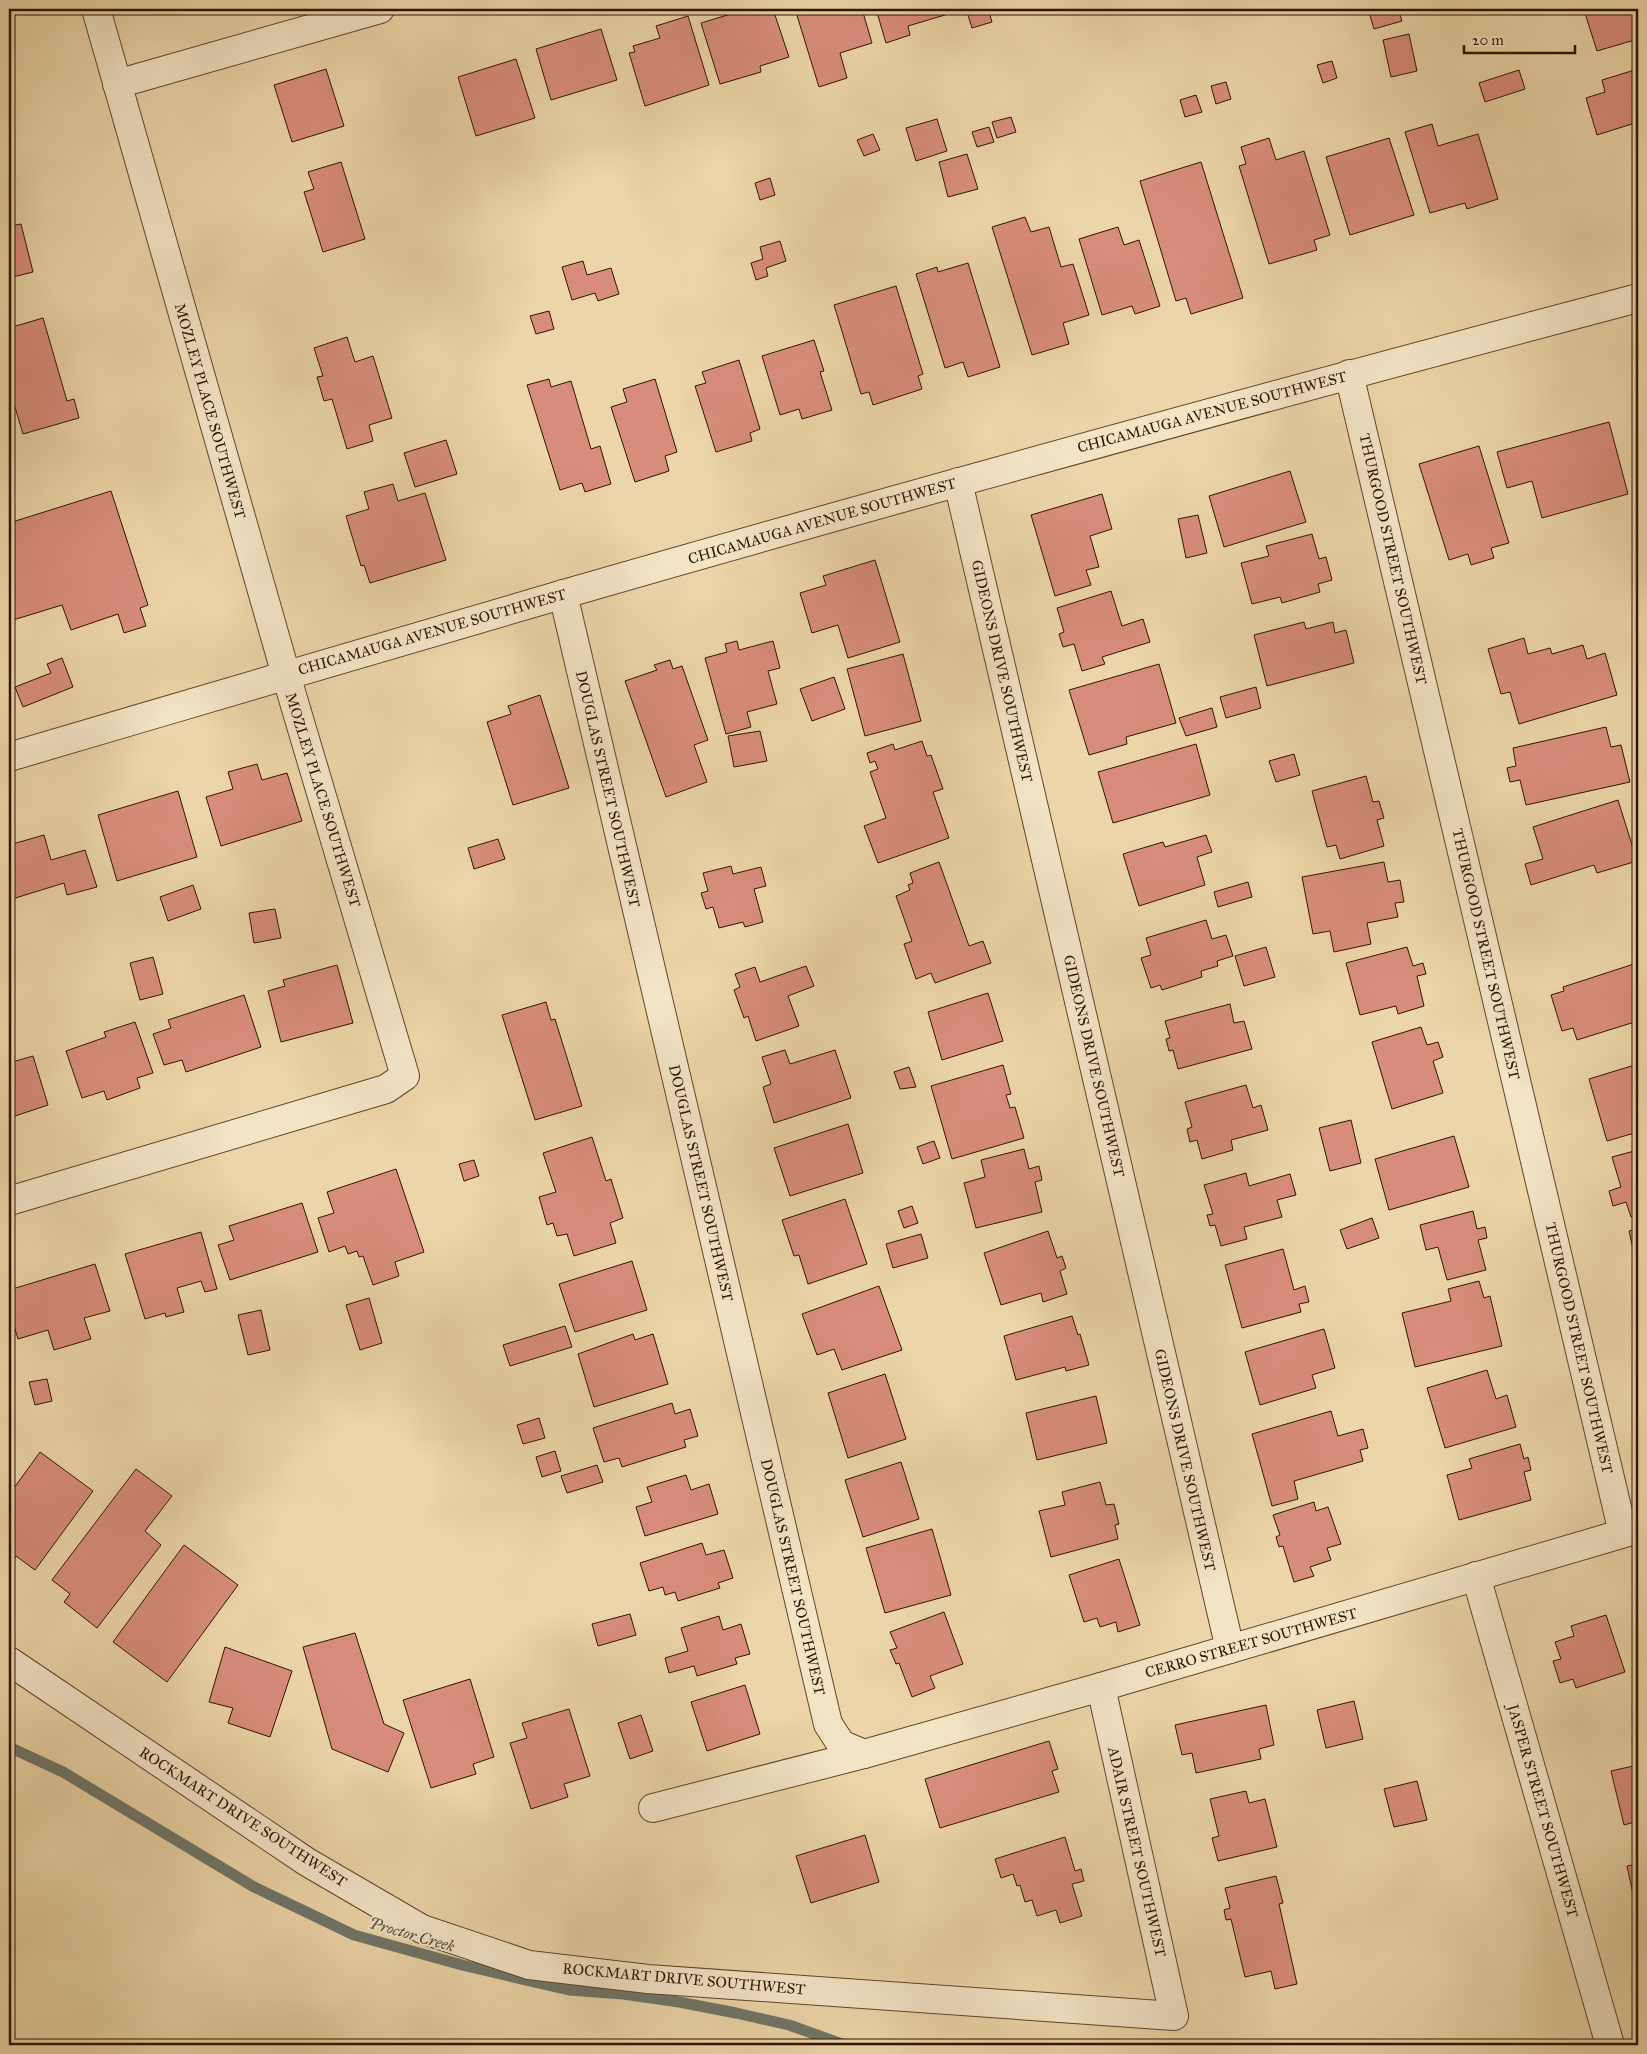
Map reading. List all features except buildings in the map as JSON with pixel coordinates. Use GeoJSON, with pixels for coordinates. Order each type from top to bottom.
{"type":"FeatureCollection","features":[{"type":"Feature","properties":{"kind":"street","name":"MOZLEY PLACE SOUTHWEST"},"geometry":{"type":"LineString","coordinates":[[9,1201],[386,1089],[405,1076],[286,675],[96,9]]}},
{"type":"Feature","properties":{"kind":"street"},"geometry":{"type":"LineString","coordinates":[[117,84],[380,9]]}},
{"type":"Feature","properties":{"kind":"street","name":"CHICAMAUGA AVENUE SOUTHWEST"},"geometry":{"type":"LineString","coordinates":[[9,758],[563,594],[958,482],[1349,374],[1638,298]]}},
{"type":"Feature","properties":{"kind":"street","name":"THURGOOD STREET SOUTHWEST"},"geometry":{"type":"LineString","coordinates":[[1349,374],[1631,1531]]}},
{"type":"Feature","properties":{"kind":"street","name":"GIDEONS DRIVE SOUTHWEST"},"geometry":{"type":"LineString","coordinates":[[958,482],[1230,1649]]}},
{"type":"Feature","properties":{"kind":"street","name":"DOUGLAS STREET SOUTHWEST"},"geometry":{"type":"LineString","coordinates":[[563,594],[828,1724],[841,1744],[864,1754]]}},
{"type":"Feature","properties":{"kind":"street","name":"CERRO STREET SOUTHWEST"},"geometry":{"type":"LineString","coordinates":[[653,1808],[864,1754],[1100,1687],[1631,1531]]}},
{"type":"Feature","properties":{"kind":"street","name":"JASPER STREET SOUTHWEST"},"geometry":{"type":"LineString","coordinates":[[1476,1576],[1610,2045]]}},
{"type":"Feature","properties":{"kind":"street","name":"ROCKMART DRIVE SOUTHWEST"},"geometry":{"type":"LineString","coordinates":[[9,1661],[307,1862],[422,1929],[529,1964],[648,1980],[1174,2016]]}},
{"type":"Feature","properties":{"kind":"street","name":"ADAIR STREET SOUTHWEST"},"geometry":{"type":"LineString","coordinates":[[1100,1687],[1174,2016]]}},
{"type":"Feature","properties":{"kind":"waterway","name":"Proctor Creek"},"geometry":{"type":"LineString","coordinates":[[9,1747],[63,1772],[254,1887],[354,1935],[462,1965],[569,1990],[623,1994],[736,2013],[789,2025],[845,2045]]}}]}
